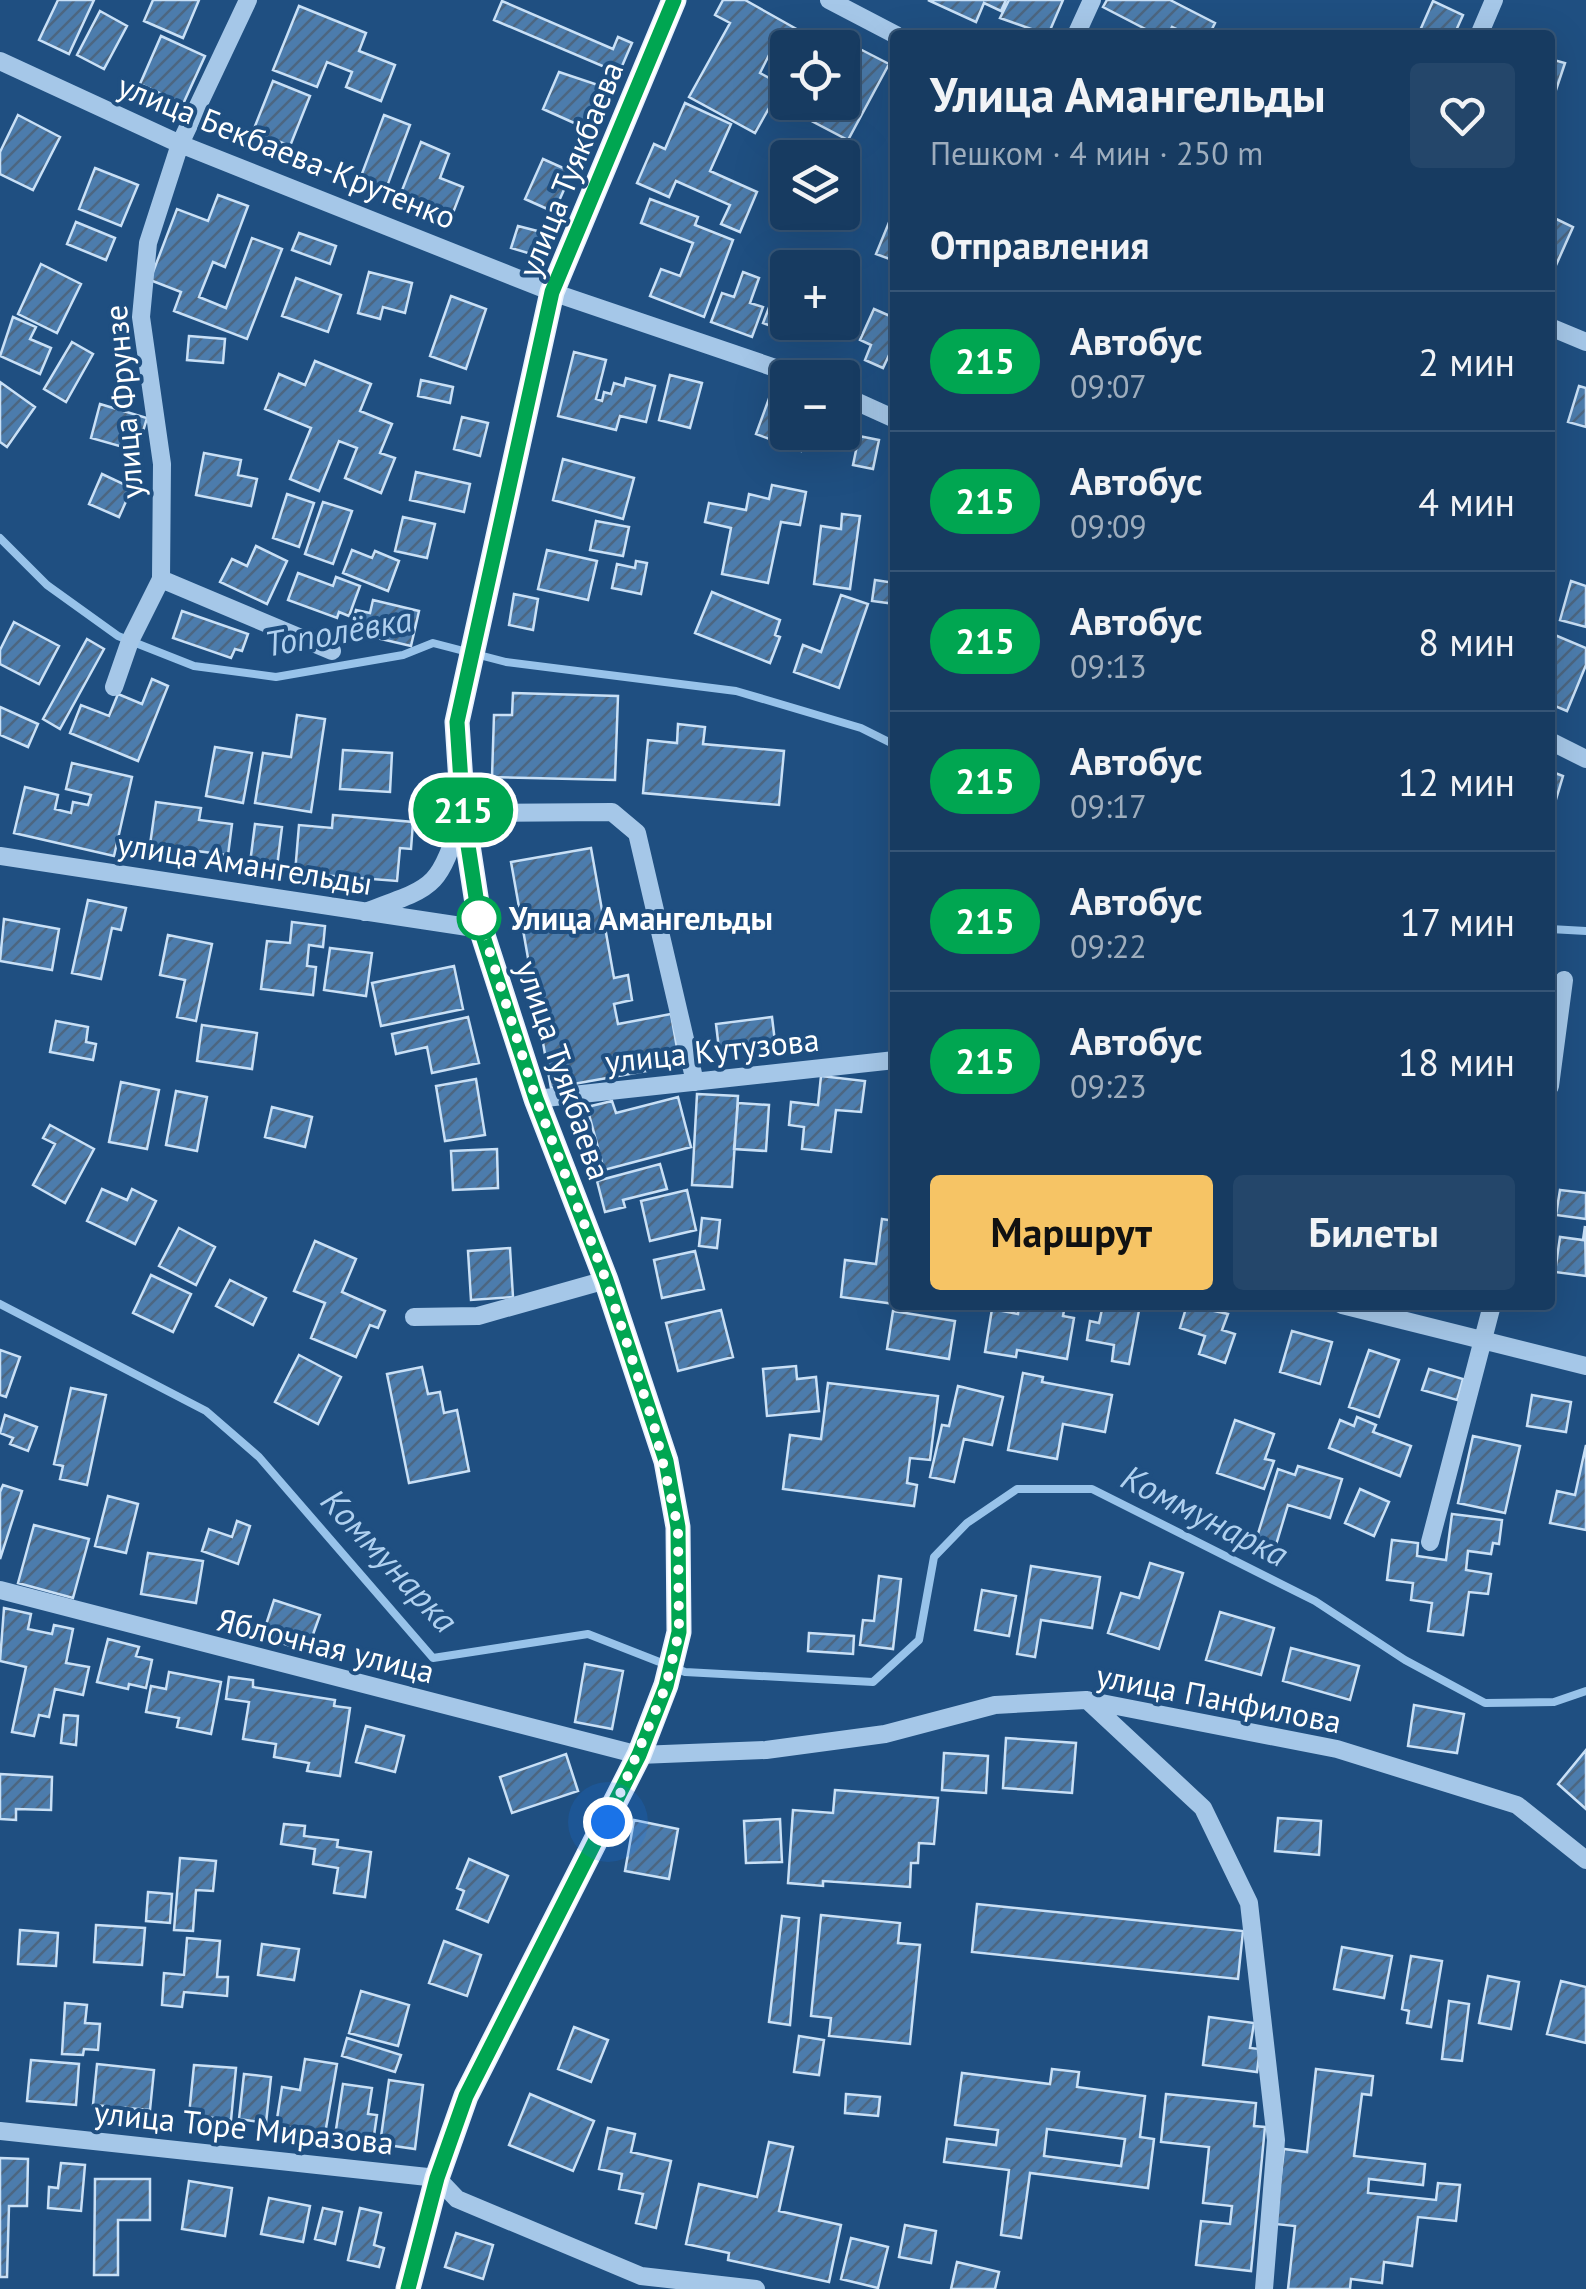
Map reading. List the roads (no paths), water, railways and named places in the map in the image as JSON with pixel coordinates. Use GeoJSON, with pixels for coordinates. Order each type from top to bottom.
{"type":"FeatureCollection","features":[{"type":"Feature","properties":{"kind":"main road","name":"улица Туякбаева"},"geometry":{"type":"LineString","coordinates":[[408,2289],[437,2178],[466,2096],[639,1755],[666,1686],[679,1632],[678,1527],[666,1461],[606,1280],[536,1099],[481,930],[463,813],[457,722],[552,292],[674,0]]}},
{"type":"Feature","properties":{"kind":"street","name":"улица Фрунзе"},"geometry":{"type":"LineString","coordinates":[[114,686],[130,641],[161,580],[162,464],[140,317],[148,243],[180,144],[248,0]]}},
{"type":"Feature","properties":{"kind":"street"},"geometry":{"type":"LineString","coordinates":[[829,0],[890,32]]}},
{"type":"Feature","properties":{"kind":"street"},"geometry":{"type":"LineString","coordinates":[[1078,30],[1092,0]]}},
{"type":"Feature","properties":{"kind":"street"},"geometry":{"type":"LineString","coordinates":[[1481,30],[1494,0]]}},
{"type":"Feature","properties":{"kind":"street","name":"улица Бекбаева-Крутенко"},"geometry":{"type":"LineString","coordinates":[[0,61],[180,144],[552,292],[770,366]]}},
{"type":"Feature","properties":{"kind":"street"},"geometry":{"type":"LineString","coordinates":[[1555,329],[1586,342]]}},
{"type":"Feature","properties":{"kind":"street"},"geometry":{"type":"LineString","coordinates":[[860,401],[890,411]]}},
{"type":"Feature","properties":{"kind":"street"},"geometry":{"type":"LineString","coordinates":[[161,580],[332,651]]}},
{"type":"Feature","properties":{"kind":"street"},"geometry":{"type":"LineString","coordinates":[[1555,743],[1586,758]]}},
{"type":"Feature","properties":{"kind":"street"},"geometry":{"type":"LineString","coordinates":[[365,912],[428,889],[446,862],[463,813],[596,810],[626,820],[637,833],[695,1082]]}},
{"type":"Feature","properties":{"kind":"street","name":"улица Амангельды"},"geometry":{"type":"LineString","coordinates":[[0,856],[481,930]]}},
{"type":"Feature","properties":{"kind":"street"},"geometry":{"type":"LineString","coordinates":[[1555,1048],[1564,980]]}},
{"type":"Feature","properties":{"kind":"street","name":"улица Кутузова"},"geometry":{"type":"LineString","coordinates":[[536,1099],[890,1061]]}},
{"type":"Feature","properties":{"kind":"street"},"geometry":{"type":"LineString","coordinates":[[414,1318],[478,1316],[606,1280]]}},
{"type":"Feature","properties":{"kind":"street"},"geometry":{"type":"LineString","coordinates":[[1363,1310],[1586,1366]]}},
{"type":"Feature","properties":{"kind":"street"},"geometry":{"type":"LineString","coordinates":[[1430,1542],[1490,1310]]}},
{"type":"Feature","properties":{"kind":"street","name":"Яблочная улица"},"geometry":{"type":"LineString","coordinates":[[0,1590],[639,1755]]}},
{"type":"Feature","properties":{"kind":"street"},"geometry":{"type":"LineString","coordinates":[[1086,1700],[1203,1808],[1249,1903],[1276,2140],[1264,2289]]}},
{"type":"Feature","properties":{"kind":"street","name":"улица Панфилова"},"geometry":{"type":"LineString","coordinates":[[639,1755],[766,1750],[886,1734],[995,1704],[1086,1700],[1336,1749],[1517,1806],[1586,1860]]}},
{"type":"Feature","properties":{"kind":"street","name":"улица Торе Миразова"},"geometry":{"type":"LineString","coordinates":[[0,2131],[437,2178],[458,2199],[640,2276],[756,2289]]}},
{"type":"Feature","properties":{"kind":"waterway","name":"Тополёвка"},"geometry":{"type":"LineString","coordinates":[[0,538],[47,585],[118,636],[194,666],[276,677],[403,655],[433,643],[506,662],[736,691],[861,728],[890,742]]}},
{"type":"Feature","properties":{"kind":"waterway","name":"Тополёвка"},"geometry":{"type":"LineString","coordinates":[[1555,929],[1586,931]]}},
{"type":"Feature","properties":{"kind":"waterway","name":"Коммунарка"},"geometry":{"type":"LineString","coordinates":[[0,1304],[206,1411],[259,1457],[433,1658],[588,1634],[685,1672],[873,1682],[919,1640],[934,1557],[967,1523],[1017,1489],[1092,1489],[1315,1601],[1405,1660],[1485,1703],[1554,1702],[1586,1691]]}},
{"type":"Feature","properties":{"kind":"place","name":"Улица Амангельды"},"geometry":{"type":"Point","coordinates":[479,918]}}]}
